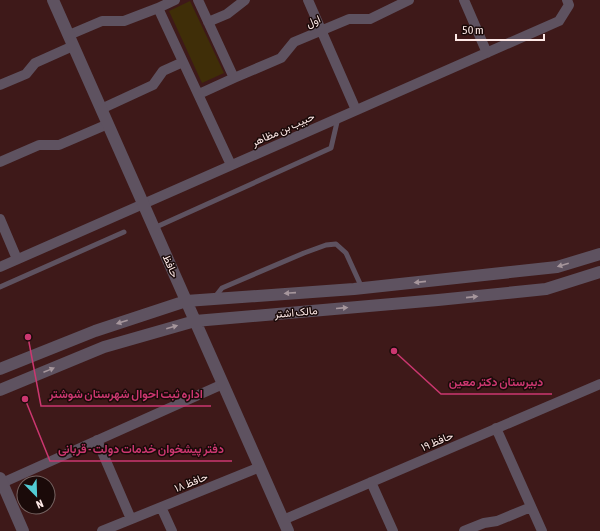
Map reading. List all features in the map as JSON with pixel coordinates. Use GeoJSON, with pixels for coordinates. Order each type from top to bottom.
{"type":"FeatureCollection","features":[{"type":"Feature","properties":{"kind":"street","name":"حافظ"},"geometry":{"type":"LineString","coordinates":[[53,0],[286,525]]}},
{"type":"Feature","properties":{"kind":"street"},"geometry":{"type":"LineString","coordinates":[[0,85],[26,74],[35,63],[102,21],[124,21],[175,0]]}},
{"type":"Feature","properties":{"kind":"street"},"geometry":{"type":"LineString","coordinates":[[198,0],[234,78]]}},
{"type":"Feature","properties":{"kind":"street"},"geometry":{"type":"LineString","coordinates":[[208,22],[227,14],[245,0]]}},
{"type":"Feature","properties":{"kind":"street"},"geometry":{"type":"LineString","coordinates":[[308,0],[356,110]]}},
{"type":"Feature","properties":{"kind":"street","name":"اول"},"geometry":{"type":"LineString","coordinates":[[198,94],[281,58],[294,42],[349,19],[370,19],[409,0]]}},
{"type":"Feature","properties":{"kind":"street"},"geometry":{"type":"LineString","coordinates":[[464,0],[487,53]]}},
{"type":"Feature","properties":{"kind":"street","name":"حبیب بن مظاهر"},"geometry":{"type":"LineString","coordinates":[[0,267],[559,21],[568,3]]}},
{"type":"Feature","properties":{"kind":"street"},"geometry":{"type":"LineString","coordinates":[[158,8],[231,165]]}},
{"type":"Feature","properties":{"kind":"street"},"geometry":{"type":"LineString","coordinates":[[101,109],[153,85],[163,71],[183,62]]}},
{"type":"Feature","properties":{"kind":"street"},"geometry":{"type":"LineString","coordinates":[[0,162],[39,145],[59,145],[108,124]]}},
{"type":"Feature","properties":{"kind":"street"},"geometry":{"type":"LineString","coordinates":[[0,219],[17,259]]}},
{"type":"Feature","properties":{"kind":"street","name":"مالک اشتر"},"geometry":{"type":"LineString","coordinates":[[0,369],[95,331],[186,302],[362,288],[557,267],[600,254]]}},
{"type":"Feature","properties":{"kind":"street","name":"مالک اشتر"},"geometry":{"type":"LineString","coordinates":[[0,390],[104,347],[195,321],[546,289],[600,272]]}},
{"type":"Feature","properties":{"kind":"street"},"geometry":{"type":"LineString","coordinates":[[23,531],[1,481],[223,384]]}},
{"type":"Feature","properties":{"kind":"street","name":"حافظ ۱۹"},"geometry":{"type":"LineString","coordinates":[[286,525],[371,482],[600,384]]}},
{"type":"Feature","properties":{"kind":"street"},"geometry":{"type":"LineString","coordinates":[[496,428],[542,531]]}},
{"type":"Feature","properties":{"kind":"street"},"geometry":{"type":"LineString","coordinates":[[97,440],[131,519]]}},
{"type":"Feature","properties":{"kind":"street","name":"حافظ ۱۸"},"geometry":{"type":"LineString","coordinates":[[102,531],[260,467]]}},
{"type":"Feature","properties":{"kind":"street"},"geometry":{"type":"LineString","coordinates":[[371,482],[393,531]]}},
{"type":"Feature","properties":{"kind":"street"},"geometry":{"type":"LineString","coordinates":[[161,507],[172,531]]}},
{"type":"Feature","properties":{"kind":"street"},"geometry":{"type":"LineString","coordinates":[[464,531],[484,523],[497,522],[531,507]]}},
{"type":"Feature","properties":{"kind":"lane"},"geometry":{"type":"LineString","coordinates":[[154,228],[332,148],[338,118]]}},
{"type":"Feature","properties":{"kind":"lane"},"geometry":{"type":"LineString","coordinates":[[0,287],[124,232]]}},
{"type":"Feature","properties":{"kind":"lane"},"geometry":{"type":"LineString","coordinates":[[214,299],[222,288],[304,253],[326,245],[336,244],[346,253],[362,288]]}},
{"type":"Feature","properties":{"kind":"shaded area"},"geometry":{"type":"Polygon","coordinates":[[[190,1],[224,73],[202,83],[169,11],[190,1]]]}},
{"type":"Feature","properties":{"kind":"place","name":"اداره ثبت احوال شهرستان شوشتر"},"geometry":{"type":"Point","coordinates":[28,337]}},
{"type":"Feature","properties":{"kind":"place","name":"دبیرستان دکتر معین"},"geometry":{"type":"Point","coordinates":[394,351]}},
{"type":"Feature","properties":{"kind":"place","name":"دفتر پیشخوان خدمات دولت - قربانی"},"geometry":{"type":"Point","coordinates":[25,399]}}]}
